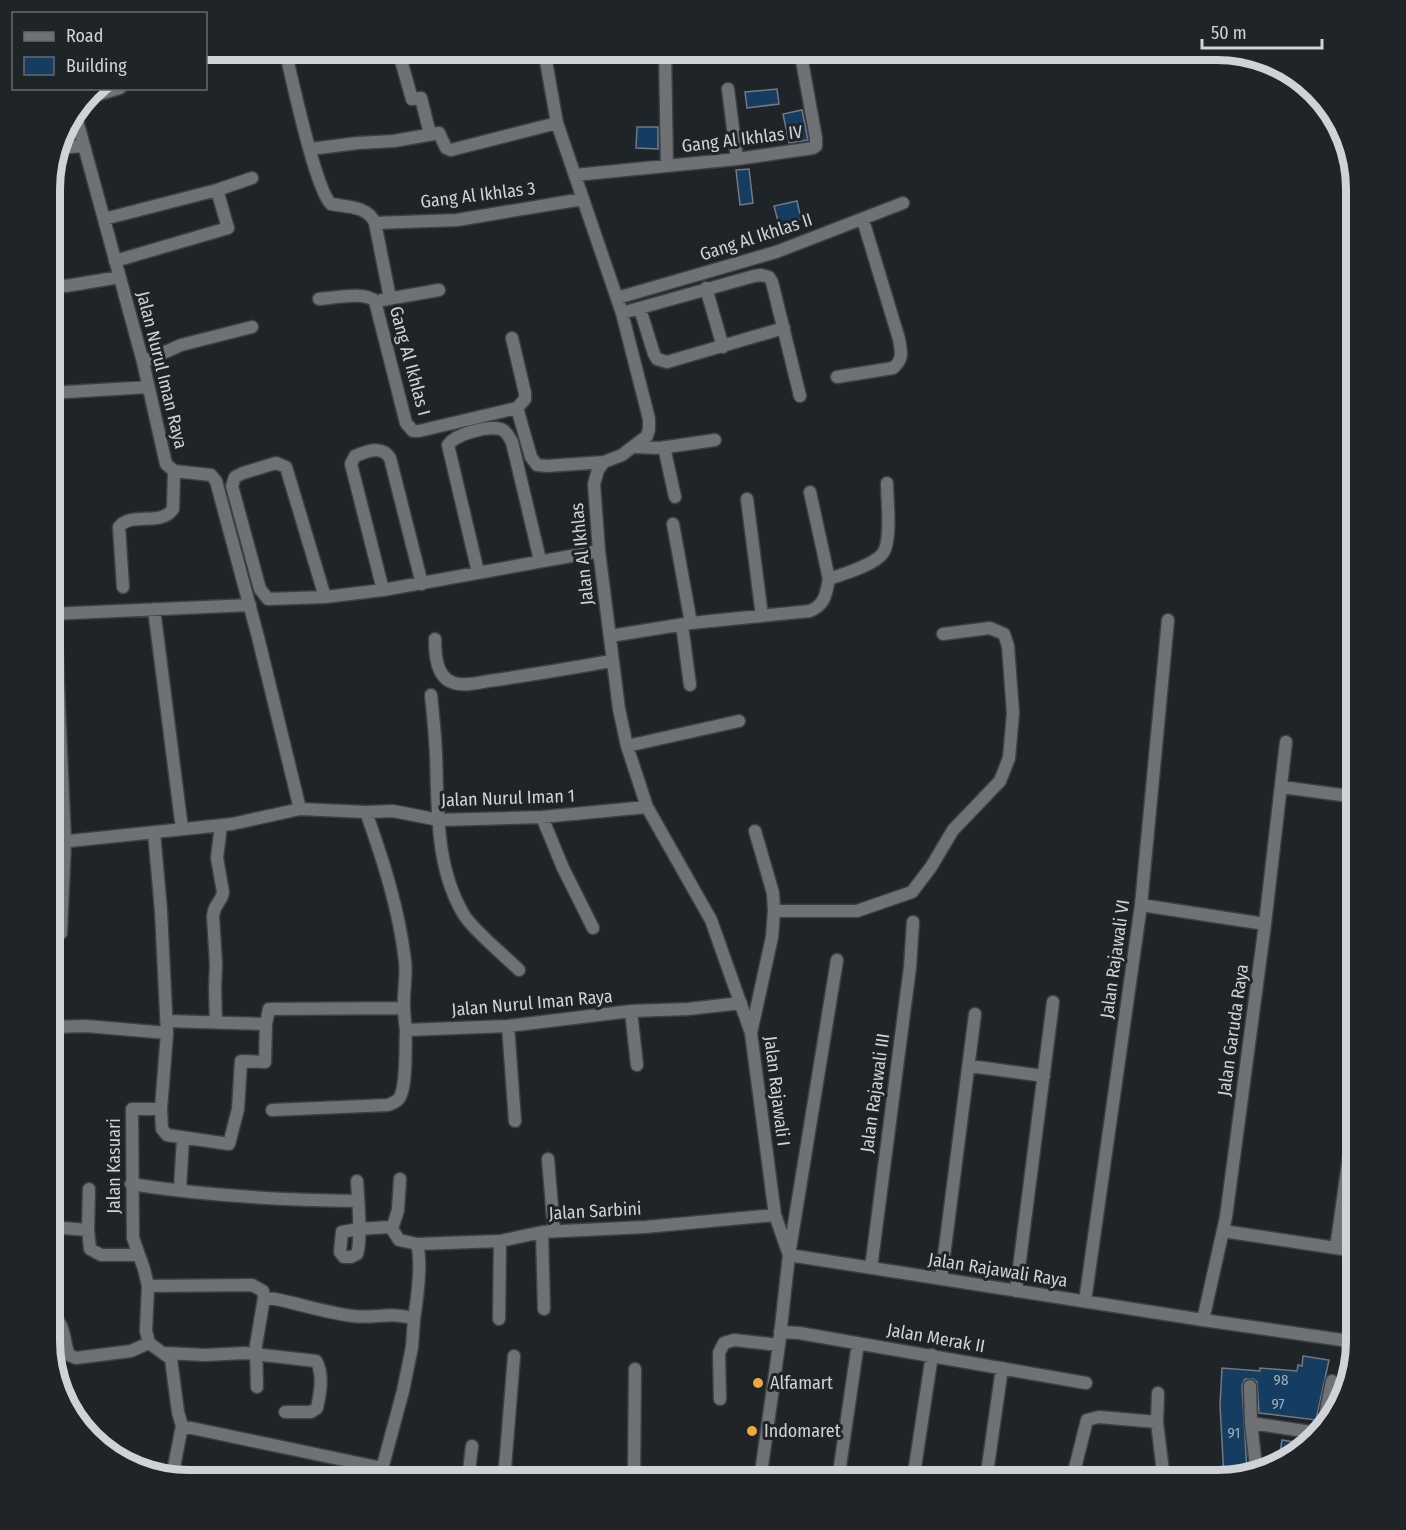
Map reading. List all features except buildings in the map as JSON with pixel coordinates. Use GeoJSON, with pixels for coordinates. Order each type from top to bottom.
{"type":"FeatureCollection","features":[{"type":"Feature","properties":{"kind":"street"},"geometry":{"type":"LineString","coordinates":[[288,60],[310,149],[326,200],[331,204],[369,213],[375,223],[390,298]]}},
{"type":"Feature","properties":{"kind":"street"},"geometry":{"type":"LineString","coordinates":[[401,60],[412,99],[421,98],[430,134]]}},
{"type":"Feature","properties":{"kind":"street"},"geometry":{"type":"LineString","coordinates":[[512,338],[525,393],[525,399],[517,408],[531,458],[537,465],[604,462],[622,455],[647,436],[650,429],[649,419],[622,314],[557,123],[546,60]]}},
{"type":"Feature","properties":{"kind":"street"},"geometry":{"type":"LineString","coordinates":[[665,60],[667,166]]}},
{"type":"Feature","properties":{"kind":"street","name":"Gang Al Ikhlas IV"},"geometry":{"type":"LineString","coordinates":[[575,175],[737,159],[808,150],[816,146],[802,60]]}},
{"type":"Feature","properties":{"kind":"street"},"geometry":{"type":"LineString","coordinates":[[728,89],[737,159]]}},
{"type":"Feature","properties":{"kind":"street"},"geometry":{"type":"LineString","coordinates":[[310,149],[441,134],[446,148],[451,150],[557,123]]}},
{"type":"Feature","properties":{"kind":"street","name":"Jalan Nurul Iman Raya"},"geometry":{"type":"LineString","coordinates":[[78,124],[143,362],[164,458],[166,464],[174,471],[208,474],[214,478],[250,605],[300,809]]}},
{"type":"Feature","properties":{"kind":"street"},"geometry":{"type":"LineString","coordinates":[[67,147],[83,146]]}},
{"type":"Feature","properties":{"kind":"street"},"geometry":{"type":"LineString","coordinates":[[104,219],[217,190],[252,178]]}},
{"type":"Feature","properties":{"kind":"street"},"geometry":{"type":"LineString","coordinates":[[115,261],[228,228],[217,190]]}},
{"type":"Feature","properties":{"kind":"street","name":"Gang Al Ikhlas 3"},"geometry":{"type":"LineString","coordinates":[[375,223],[458,220],[583,199]]}},
{"type":"Feature","properties":{"kind":"street","name":"Gang Al Ikhlas II"},"geometry":{"type":"LineString","coordinates":[[617,298],[776,252],[903,203]]}},
{"type":"Feature","properties":{"kind":"street"},"geometry":{"type":"LineString","coordinates":[[837,377],[893,368],[902,356],[899,339],[863,220]]}},
{"type":"Feature","properties":{"kind":"street"},"geometry":{"type":"LineString","coordinates":[[622,314],[706,288],[761,275],[769,277],[800,396]]}},
{"type":"Feature","properties":{"kind":"street"},"geometry":{"type":"LineString","coordinates":[[60,285],[120,277]]}},
{"type":"Feature","properties":{"kind":"street"},"geometry":{"type":"LineString","coordinates":[[706,288],[723,347]]}},
{"type":"Feature","properties":{"kind":"street"},"geometry":{"type":"LineString","coordinates":[[375,301],[439,290]]}},
{"type":"Feature","properties":{"kind":"street","name":"Gang Al Ikhlas I"},"geometry":{"type":"LineString","coordinates":[[319,299],[364,295],[372,297],[375,301],[409,429],[419,431],[517,408]]}},
{"type":"Feature","properties":{"kind":"street"},"geometry":{"type":"LineString","coordinates":[[640,309],[654,354],[661,361],[671,361],[784,328]]}},
{"type":"Feature","properties":{"kind":"street"},"geometry":{"type":"LineString","coordinates":[[143,362],[181,345],[252,327]]}},
{"type":"Feature","properties":{"kind":"street"},"geometry":{"type":"LineString","coordinates":[[60,392],[148,387]]}},
{"type":"Feature","properties":{"kind":"street"},"geometry":{"type":"LineString","coordinates":[[478,572],[448,445],[453,439],[467,433],[492,428],[501,429],[507,433],[512,442],[540,560]]}},
{"type":"Feature","properties":{"kind":"street"},"geometry":{"type":"LineString","coordinates":[[635,447],[664,447],[715,440]]}},
{"type":"Feature","properties":{"kind":"street"},"geometry":{"type":"LineString","coordinates":[[664,447],[675,497]]}},
{"type":"Feature","properties":{"kind":"street"},"geometry":{"type":"LineString","coordinates":[[383,590],[351,464],[355,456],[378,449],[390,458],[422,584]]}},
{"type":"Feature","properties":{"kind":"street","name":"Jalan Al Ikhlas"},"geometry":{"type":"LineString","coordinates":[[604,462],[598,470],[594,484],[599,551],[612,662],[627,746],[647,807],[711,920],[751,1033]]}},
{"type":"Feature","properties":{"kind":"street"},"geometry":{"type":"LineString","coordinates":[[325,597],[286,468],[276,464],[239,475],[233,480],[233,491],[256,579],[263,595],[268,599],[325,597],[383,590],[599,551]]}},
{"type":"Feature","properties":{"kind":"street"},"geometry":{"type":"LineString","coordinates":[[123,587],[119,527],[124,522],[161,518],[171,513],[174,471]]}},
{"type":"Feature","properties":{"kind":"street"},"geometry":{"type":"LineString","coordinates":[[829,579],[877,559],[884,552],[887,540],[887,483]]}},
{"type":"Feature","properties":{"kind":"street"},"geometry":{"type":"LineString","coordinates":[[610,636],[687,624],[810,611],[822,604],[829,579],[810,492]]}},
{"type":"Feature","properties":{"kind":"street"},"geometry":{"type":"LineString","coordinates":[[747,500],[762,616]]}},
{"type":"Feature","properties":{"kind":"street"},"geometry":{"type":"LineString","coordinates":[[673,524],[687,624],[690,685]]}},
{"type":"Feature","properties":{"kind":"street"},"geometry":{"type":"LineString","coordinates":[[60,614],[250,605]]}},
{"type":"Feature","properties":{"kind":"street"},"geometry":{"type":"LineString","coordinates":[[154,609],[182,829]]}},
{"type":"Feature","properties":{"kind":"street","name":"Jalan Rajawali VI"},"geometry":{"type":"LineString","coordinates":[[1085,1302],[1141,905],[1168,620]]}},
{"type":"Feature","properties":{"kind":"street"},"geometry":{"type":"LineString","coordinates":[[774,911],[857,911],[912,892],[931,867],[952,830],[1000,781],[1009,758],[1013,713],[1008,646],[1004,634],[990,628],[943,634]]}},
{"type":"Feature","properties":{"kind":"street"},"geometry":{"type":"LineString","coordinates":[[435,639],[435,657],[439,668],[444,677],[454,683],[489,681],[612,662]]}},
{"type":"Feature","properties":{"kind":"street"},"geometry":{"type":"LineString","coordinates":[[431,695],[442,852],[451,890],[465,918],[519,970]]}},
{"type":"Feature","properties":{"kind":"street"},"geometry":{"type":"LineString","coordinates":[[627,746],[739,721]]}},
{"type":"Feature","properties":{"kind":"street"},"geometry":{"type":"LineString","coordinates":[[60,728],[65,842],[61,933]]}},
{"type":"Feature","properties":{"kind":"street","name":"Jalan Garuda Raya"},"geometry":{"type":"LineString","coordinates":[[1203,1320],[1223,1232],[1265,924],[1286,742]]}},
{"type":"Feature","properties":{"kind":"street"},"geometry":{"type":"LineString","coordinates":[[1282,787],[1346,797]]}},
{"type":"Feature","properties":{"kind":"street","name":"Jalan Nurul Iman 1"},"geometry":{"type":"LineString","coordinates":[[60,842],[222,825],[300,809],[393,811],[439,820],[542,817],[647,807]]}},
{"type":"Feature","properties":{"kind":"street"},"geometry":{"type":"LineString","coordinates":[[272,1110],[388,1105],[400,1098],[405,1072],[406,964],[383,861],[366,812]]}},
{"type":"Feature","properties":{"kind":"street"},"geometry":{"type":"LineString","coordinates":[[542,817],[563,868],[593,928]]}},
{"type":"Feature","properties":{"kind":"street"},"geometry":{"type":"LineString","coordinates":[[216,1022],[213,916],[214,908],[223,897],[217,858],[222,825]]}},
{"type":"Feature","properties":{"kind":"street","name":"Jalan Rajawali I"},"geometry":{"type":"LineString","coordinates":[[755,831],[771,885],[774,911],[772,937],[751,1033],[775,1215],[789,1255]]}},
{"type":"Feature","properties":{"kind":"street"},"geometry":{"type":"LineString","coordinates":[[154,832],[167,1027],[162,1109],[164,1133],[170,1136],[229,1144],[238,1109],[241,1061],[265,1062],[266,1024],[269,1009],[404,1008]]}},
{"type":"Feature","properties":{"kind":"street"},"geometry":{"type":"LineString","coordinates":[[1141,905],[1265,924]]}},
{"type":"Feature","properties":{"kind":"street","name":"Jalan Rajawali III"},"geometry":{"type":"LineString","coordinates":[[871,1268],[910,967],[913,922]]}},
{"type":"Feature","properties":{"kind":"street"},"geometry":{"type":"LineString","coordinates":[[761,1470],[789,1255],[837,960]]}},
{"type":"Feature","properties":{"kind":"street"},"geometry":{"type":"LineString","coordinates":[[1016,1291],[1053,1002]]}},
{"type":"Feature","properties":{"kind":"street","name":"Jalan Nurul Iman Raya"},"geometry":{"type":"LineString","coordinates":[[406,1030],[508,1026],[631,1011],[741,1004]]}},
{"type":"Feature","properties":{"kind":"street"},"geometry":{"type":"LineString","coordinates":[[631,1011],[637,1065]]}},
{"type":"Feature","properties":{"kind":"street"},"geometry":{"type":"LineString","coordinates":[[941,1279],[975,1014]]}},
{"type":"Feature","properties":{"kind":"street"},"geometry":{"type":"LineString","coordinates":[[60,1027],[167,1027],[216,1022],[266,1024]]}},
{"type":"Feature","properties":{"kind":"street"},"geometry":{"type":"LineString","coordinates":[[508,1026],[515,1121]]}},
{"type":"Feature","properties":{"kind":"street"},"geometry":{"type":"LineString","coordinates":[[970,1066],[1044,1076]]}},
{"type":"Feature","properties":{"kind":"street","name":"Jalan Kasuari"},"geometry":{"type":"LineString","coordinates":[[149,1342],[146,1331],[148,1286],[133,1239],[132,1109],[162,1109]]}},
{"type":"Feature","properties":{"kind":"street"},"geometry":{"type":"LineString","coordinates":[[180,1189],[183,1138]]}},
{"type":"Feature","properties":{"kind":"street"},"geometry":{"type":"LineString","coordinates":[[544,1309],[548,1232],[548,1159]]}},
{"type":"Feature","properties":{"kind":"street"},"geometry":{"type":"LineString","coordinates":[[1336,1248],[1346,1178]]}},
{"type":"Feature","properties":{"kind":"street"},"geometry":{"type":"LineString","coordinates":[[392,1229],[398,1210],[400,1179]]}},
{"type":"Feature","properties":{"kind":"street"},"geometry":{"type":"LineString","coordinates":[[182,1426],[382,1468],[404,1391],[412,1347],[419,1253],[417,1244],[399,1240],[392,1229],[385,1227],[358,1229],[357,1181]]}},
{"type":"Feature","properties":{"kind":"street"},"geometry":{"type":"LineString","coordinates":[[131,1184],[300,1201],[358,1201]]}},
{"type":"Feature","properties":{"kind":"street"},"geometry":{"type":"LineString","coordinates":[[89,1189],[90,1249],[95,1253],[114,1256],[138,1255]]}},
{"type":"Feature","properties":{"kind":"street","name":"Jalan Sarbini"},"geometry":{"type":"LineString","coordinates":[[417,1244],[500,1240],[548,1232],[645,1227],[775,1215]]}},
{"type":"Feature","properties":{"kind":"street"},"geometry":{"type":"LineString","coordinates":[[60,1228],[88,1230]]}},
{"type":"Feature","properties":{"kind":"street"},"geometry":{"type":"LineString","coordinates":[[1223,1232],[1346,1250]]}},
{"type":"Feature","properties":{"kind":"street"},"geometry":{"type":"LineString","coordinates":[[499,1319],[500,1240]]}},
{"type":"Feature","properties":{"kind":"street","name":"Jalan Rajawali Raya"},"geometry":{"type":"LineString","coordinates":[[789,1255],[1346,1341]]}},
{"type":"Feature","properties":{"kind":"street"},"geometry":{"type":"LineString","coordinates":[[148,1286],[252,1285],[263,1291],[256,1354],[257,1387]]}},
{"type":"Feature","properties":{"kind":"street"},"geometry":{"type":"LineString","coordinates":[[264,1298],[353,1316],[390,1315],[414,1319]]}},
{"type":"Feature","properties":{"kind":"street"},"geometry":{"type":"LineString","coordinates":[[60,1322],[63,1328],[64,1344],[69,1355],[76,1358],[131,1351],[149,1342],[171,1359],[182,1426],[174,1469]]}},
{"type":"Feature","properties":{"kind":"street","name":"Jalan Merak II"},"geometry":{"type":"LineString","coordinates":[[720,1399],[719,1353],[724,1343],[734,1340],[779,1339],[799,1333],[1086,1383]]}},
{"type":"Feature","properties":{"kind":"street"},"geometry":{"type":"LineString","coordinates":[[839,1470],[858,1343]]}},
{"type":"Feature","properties":{"kind":"street"},"geometry":{"type":"LineString","coordinates":[[164,1353],[256,1354],[316,1361],[319,1366],[317,1408],[311,1412],[285,1412]]}},
{"type":"Feature","properties":{"kind":"street"},"geometry":{"type":"LineString","coordinates":[[915,1470],[932,1355]]}},
{"type":"Feature","properties":{"kind":"street"},"geometry":{"type":"LineString","coordinates":[[505,1470],[514,1356]]}},
{"type":"Feature","properties":{"kind":"street"},"geometry":{"type":"LineString","coordinates":[[987,1470],[1002,1368]]}},
{"type":"Feature","properties":{"kind":"street"},"geometry":{"type":"LineString","coordinates":[[634,1470],[635,1369]]}},
{"type":"Feature","properties":{"kind":"street"},"geometry":{"type":"LineString","coordinates":[[1326,1410],[1332,1381]]}},
{"type":"Feature","properties":{"kind":"street"},"geometry":{"type":"LineString","coordinates":[[1250,1386],[1256,1464]]}},
{"type":"Feature","properties":{"kind":"street"},"geometry":{"type":"LineString","coordinates":[[1158,1393],[1157,1422],[1163,1470]]}},
{"type":"Feature","properties":{"kind":"street"},"geometry":{"type":"LineString","coordinates":[[1075,1470],[1087,1420],[1099,1417],[1157,1422]]}},
{"type":"Feature","properties":{"kind":"street"},"geometry":{"type":"LineString","coordinates":[[1251,1423],[1309,1431]]}},
{"type":"Feature","properties":{"kind":"street"},"geometry":{"type":"LineString","coordinates":[[469,1470],[472,1446]]}},
{"type":"Feature","properties":{"kind":"place","name":"Alfamart"},"geometry":{"type":"Point","coordinates":[758,1383]}},
{"type":"Feature","properties":{"kind":"place","name":"Indomaret"},"geometry":{"type":"Point","coordinates":[752,1431]}}]}
